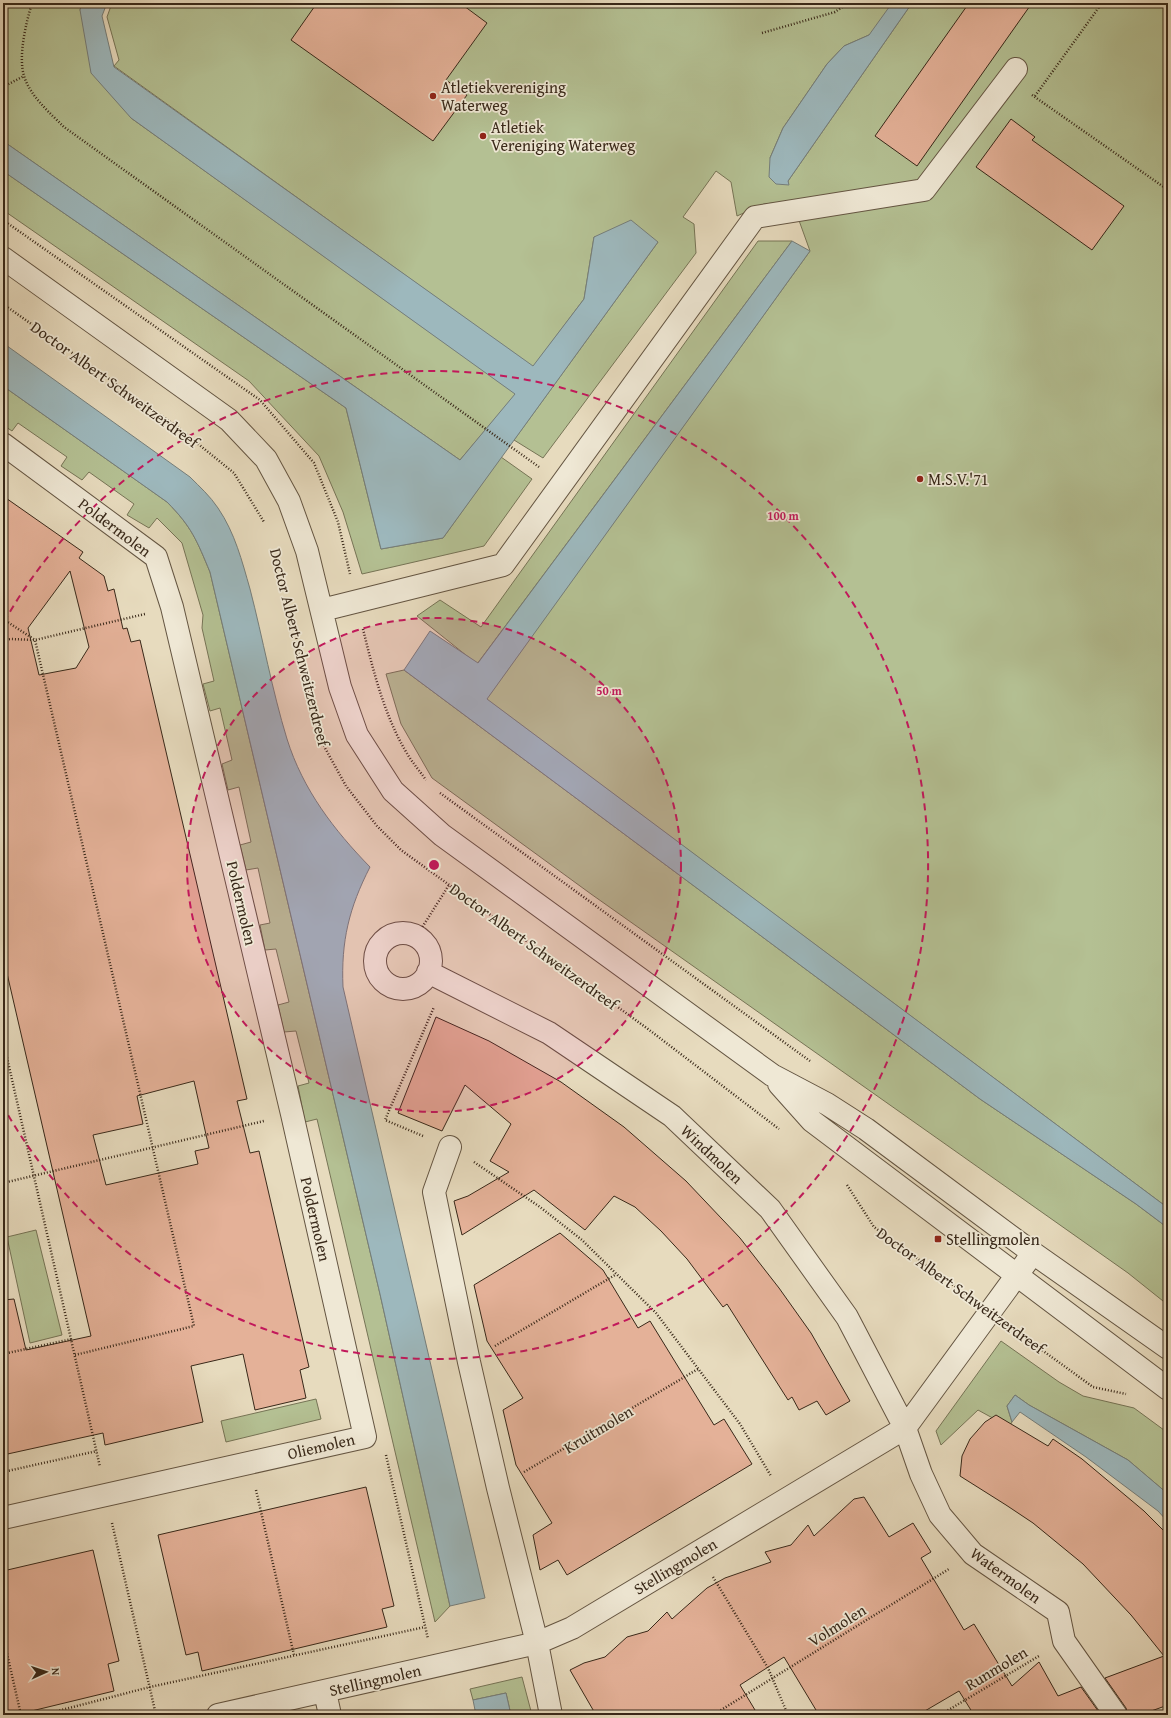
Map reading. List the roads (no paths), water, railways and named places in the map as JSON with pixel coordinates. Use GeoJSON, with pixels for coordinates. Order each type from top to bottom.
{"type":"FeatureCollection","features":[{"type":"Feature","properties":{"kind":"street"},"geometry":{"type":"LineString","coordinates":[[322,610],[503,565],[755,217],[924,190],[1016,69]]}},
{"type":"Feature","properties":{"kind":"street","name":"Doctor Albert Schweitzerdreef"},"geometry":{"type":"LineString","coordinates":[[3,258],[229,420],[266,459],[289,501],[307,551],[340,687],[357,735],[393,791],[442,835],[772,1076],[827,1104],[866,1129],[1033,1253],[1168,1348]]}},
{"type":"Feature","properties":{"kind":"street","name":"Poldermolen"},"geometry":{"type":"LineString","coordinates":[[3,444],[156,557],[172,607],[292,1114],[364,1436]]}},
{"type":"Feature","properties":{"kind":"street"},"geometry":{"type":"LineString","coordinates":[[398,934],[407,934],[416,937],[428,948],[437,977],[423,981],[415,986],[401,989],[388,985],[376,970],[376,956],[382,943],[398,934]]}},
{"type":"Feature","properties":{"kind":"street","name":"Windmolen"},"geometry":{"type":"LineString","coordinates":[[437,977],[549,1034],[672,1116],[770,1209],[847,1317],[905,1428]]}},
{"type":"Feature","properties":{"kind":"street","name":"Doctor Albert Schweitzerdreef"},"geometry":{"type":"LineString","coordinates":[[772,1076],[812,1121],[1168,1389]]}},
{"type":"Feature","properties":{"kind":"street"},"geometry":{"type":"LineString","coordinates":[[450,1147],[434,1192],[469,1362],[498,1488],[537,1643],[551,1715]]}},
{"type":"Feature","properties":{"kind":"street","name":"Stellingmolen"},"geometry":{"type":"LineString","coordinates":[[218,1715],[537,1643],[572,1628],[905,1428],[1033,1253]]}},
{"type":"Feature","properties":{"kind":"street","name":"Watermolen"},"geometry":{"type":"LineString","coordinates":[[905,1428],[921,1474],[940,1516],[973,1554],[1058,1612],[1064,1641],[1116,1715]]}},
{"type":"Feature","properties":{"kind":"street","name":"Oliemolen"},"geometry":{"type":"LineString","coordinates":[[3,1518],[106,1496],[364,1436]]}},
{"type":"Feature","properties":{"kind":"street"},"geometry":{"type":"LineString","coordinates":[[324,1692],[330,1715]]}},
{"type":"Feature","properties":{"kind":"water"},"geometry":{"type":"Polygon","coordinates":[[[82,3],[107,3],[102,16],[114,67],[533,366],[584,299],[594,237],[631,220],[658,242],[443,538],[381,549],[346,408],[3,171],[3,141],[460,460],[515,394],[131,118],[91,73],[80,10],[82,3]]]}},
{"type":"Feature","properties":{"kind":"water"},"geometry":{"type":"Polygon","coordinates":[[[892,3],[912,3],[788,181],[789,185],[776,184],[769,177],[770,158],[783,128],[827,64],[844,46],[869,35],[892,3]]]}},
{"type":"Feature","properties":{"kind":"water"},"geometry":{"type":"Polygon","coordinates":[[[792,241],[810,251],[487,699],[1168,1208],[1168,1228],[1136,1204],[980,1099],[404,670],[430,631],[478,663],[792,241]]]}},
{"type":"Feature","properties":{"kind":"water"},"geometry":{"type":"Polygon","coordinates":[[[3,343],[190,477],[218,508],[229,527],[244,568],[277,702],[294,758],[311,792],[332,824],[370,867],[357,897],[348,925],[343,955],[343,987],[485,1598],[450,1606],[380,1294],[210,572],[193,535],[182,519],[167,502],[3,386],[3,343]]]}},
{"type":"Feature","properties":{"kind":"water"},"geometry":{"type":"Polygon","coordinates":[[[1015,1395],[1029,1405],[1128,1460],[1168,1494],[1168,1522],[1158,1511],[1086,1457],[1020,1412],[1012,1422],[1007,1406],[1015,1395]]]}},
{"type":"Feature","properties":{"kind":"water"},"geometry":{"type":"Polygon","coordinates":[[[506,1693],[511,1715],[476,1715],[473,1700],[506,1693]]]}},
{"type":"Feature","properties":{"kind":"place","name":"Atletiekvereniging Waterweg"},"geometry":{"type":"Point","coordinates":[433,96]}},
{"type":"Feature","properties":{"kind":"place","name":"Atletiek Vereniging Waterweg"},"geometry":{"type":"Point","coordinates":[483,136]}},
{"type":"Feature","properties":{"kind":"place","name":"M.S.V.'71"},"geometry":{"type":"Point","coordinates":[920,479]}},
{"type":"Feature","properties":{"kind":"place","name":"Stellingmolen"},"geometry":{"type":"Point","coordinates":[938,1239]}}]}
